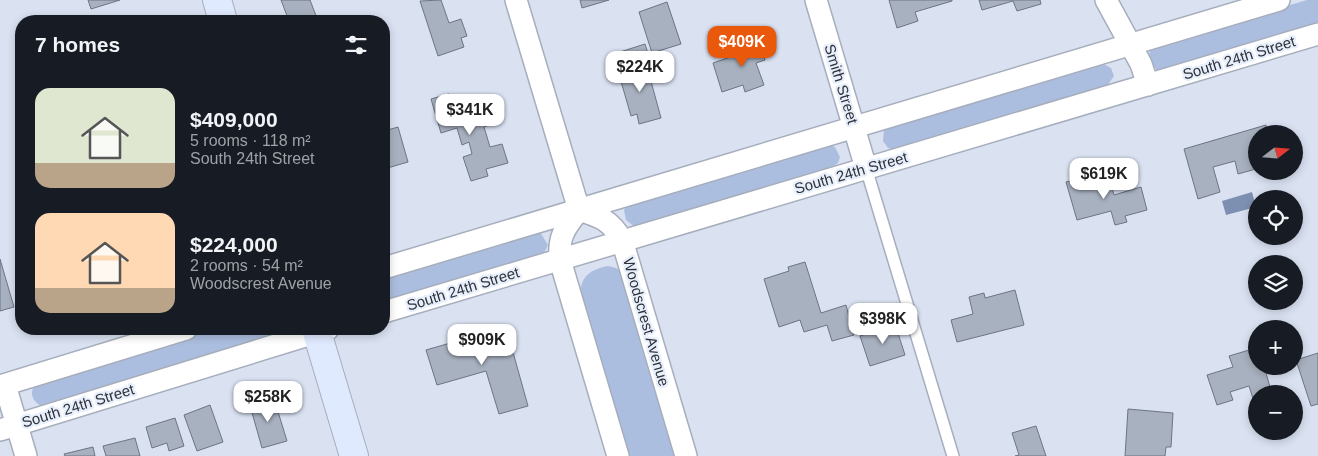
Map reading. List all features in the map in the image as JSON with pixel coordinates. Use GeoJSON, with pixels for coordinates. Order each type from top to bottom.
{"type":"FeatureCollection","features":[{"type":"Feature","properties":{"kind":"main road"},"geometry":{"type":"LineString","coordinates":[[217,0],[221,15]]}},
{"type":"Feature","properties":{"kind":"main road"},"geometry":{"type":"LineString","coordinates":[[321,335],[354,456]]}},
{"type":"Feature","properties":{"kind":"street"},"geometry":{"type":"LineString","coordinates":[[516,0],[579,210]]}},
{"type":"Feature","properties":{"kind":"street","name":"Smith Street"},"geometry":{"type":"LineString","coordinates":[[816,0],[866,168]]}},
{"type":"Feature","properties":{"kind":"street"},"geometry":{"type":"LineString","coordinates":[[1106,0],[1131,43],[1148,85]]}},
{"type":"Feature","properties":{"kind":"street"},"geometry":{"type":"LineString","coordinates":[[390,266],[1279,0]]}},
{"type":"Feature","properties":{"kind":"street","name":"South 24th Street"},"geometry":{"type":"LineString","coordinates":[[390,310],[1318,34]]}},
{"type":"Feature","properties":{"kind":"street"},"geometry":{"type":"LineString","coordinates":[[579,210],[562,232],[559,246],[560,260],[618,456]]}},
{"type":"Feature","properties":{"kind":"street","name":"Woodscrest Avenue"},"geometry":{"type":"LineString","coordinates":[[579,210],[602,217],[614,227],[622,240],[686,456]]}},
{"type":"Feature","properties":{"kind":"street"},"geometry":{"type":"LineString","coordinates":[[26,456],[8,427],[2,385],[166,335]]}},
{"type":"Feature","properties":{"kind":"street","name":"South 24th Street"},"geometry":{"type":"LineString","coordinates":[[8,427],[304,335]]}},
{"type":"Feature","properties":{"kind":"lane"},"geometry":{"type":"LineString","coordinates":[[866,168],[953,456]]}},
{"type":"Feature","properties":{"kind":"shaded area"},"geometry":{"type":"Polygon","coordinates":[[[1307,0],[1318,0],[1318,24],[1160,71],[1154,68],[1151,62],[1149,56],[1150,49],[1158,44],[1307,0]]]}},
{"type":"Feature","properties":{"kind":"shaded area"},"geometry":{"type":"Polygon","coordinates":[[[1100,62],[1111,68],[1114,76],[1107,86],[896,150],[888,148],[883,141],[884,129],[1100,62]]]}},
{"type":"Feature","properties":{"kind":"shaded area"},"geometry":{"type":"Polygon","coordinates":[[[830,145],[835,147],[840,157],[838,163],[829,169],[635,227],[626,220],[624,210],[627,205],[830,145]]]}},
{"type":"Feature","properties":{"kind":"shaded area"},"geometry":{"type":"Polygon","coordinates":[[[1248,193],[1248,209],[1226,215],[1222,201],[1248,193]]]}},
{"type":"Feature","properties":{"kind":"shaded area"},"geometry":{"type":"Polygon","coordinates":[[[540,232],[548,245],[543,255],[390,300],[390,274],[540,232]]]}},
{"type":"Feature","properties":{"kind":"shaded area"},"geometry":{"type":"Polygon","coordinates":[[[608,266],[616,268],[623,273],[682,456],[626,456],[580,292],[583,281],[589,274],[597,269],[608,266]]]}},
{"type":"Feature","properties":{"kind":"shaded area"},"geometry":{"type":"Polygon","coordinates":[[[188,335],[272,335],[41,406],[34,400],[32,393],[37,383],[41,380],[188,335]]]}},
{"type":"Feature","properties":{"kind":"building"},"geometry":{"type":"Polygon","coordinates":[[[88,0],[120,0],[91,9],[88,0]]]}},
{"type":"Feature","properties":{"kind":"building"},"geometry":{"type":"Polygon","coordinates":[[[281,0],[310,0],[316,15],[287,15],[281,0]]]}},
{"type":"Feature","properties":{"kind":"building"},"geometry":{"type":"Polygon","coordinates":[[[441,0],[449,23],[461,19],[467,36],[461,38],[464,47],[438,56],[420,1],[441,0]]]}},
{"type":"Feature","properties":{"kind":"building"},"geometry":{"type":"Polygon","coordinates":[[[580,0],[609,0],[582,8],[580,0]]]}},
{"type":"Feature","properties":{"kind":"building"},"geometry":{"type":"Polygon","coordinates":[[[889,0],[952,1],[915,12],[918,21],[897,28],[889,0]]]}},
{"type":"Feature","properties":{"kind":"building"},"geometry":{"type":"Polygon","coordinates":[[[979,0],[1040,0],[1041,4],[1017,11],[1013,1],[982,10],[979,0]]]}},
{"type":"Feature","properties":{"kind":"building"},"geometry":{"type":"Polygon","coordinates":[[[667,2],[681,44],[652,53],[639,12],[667,2]]]}},
{"type":"Feature","properties":{"kind":"building"},"geometry":{"type":"Polygon","coordinates":[[[756,33],[765,60],[756,63],[764,85],[745,92],[743,85],[722,92],[713,63],[748,51],[743,37],[756,33]]]}},
{"type":"Feature","properties":{"kind":"building"},"geometry":{"type":"Polygon","coordinates":[[[645,44],[650,60],[626,68],[620,52],[645,44]]]}},
{"type":"Feature","properties":{"kind":"building"},"geometry":{"type":"Polygon","coordinates":[[[646,63],[661,118],[639,124],[637,114],[631,116],[618,71],[646,63]]]}},
{"type":"Feature","properties":{"kind":"building"},"geometry":{"type":"Polygon","coordinates":[[[449,94],[456,115],[484,107],[489,125],[484,127],[490,147],[502,144],[508,163],[486,169],[488,176],[471,181],[463,157],[472,154],[469,142],[462,145],[457,128],[441,133],[431,99],[449,94]]]}},
{"type":"Feature","properties":{"kind":"building"},"geometry":{"type":"Polygon","coordinates":[[[398,127],[408,162],[390,167],[390,129],[398,127]]]}},
{"type":"Feature","properties":{"kind":"building"},"geometry":{"type":"Polygon","coordinates":[[[1248,130],[1248,171],[1238,174],[1235,161],[1213,167],[1220,192],[1198,199],[1184,149],[1248,130]]]}},
{"type":"Feature","properties":{"kind":"building"},"geometry":{"type":"Polygon","coordinates":[[[1093,175],[1096,185],[1110,181],[1114,195],[1141,187],[1147,210],[1125,216],[1127,222],[1115,225],[1111,211],[1077,220],[1066,182],[1093,175]]]}},
{"type":"Feature","properties":{"kind":"building"},"geometry":{"type":"Polygon","coordinates":[[[0,259],[14,307],[0,311],[0,259]]]}},
{"type":"Feature","properties":{"kind":"building"},"geometry":{"type":"Polygon","coordinates":[[[805,262],[821,313],[846,305],[854,335],[832,341],[827,325],[804,332],[800,320],[779,327],[764,279],[789,271],[788,267],[805,262]]]}},
{"type":"Feature","properties":{"kind":"building"},"geometry":{"type":"Polygon","coordinates":[[[1015,290],[1024,325],[957,342],[951,320],[973,314],[969,297],[984,293],[985,298],[1015,290]]]}},
{"type":"Feature","properties":{"kind":"building"},"geometry":{"type":"Polygon","coordinates":[[[895,324],[905,355],[870,366],[860,336],[895,324]]]}},
{"type":"Feature","properties":{"kind":"building"},"geometry":{"type":"Polygon","coordinates":[[[506,327],[528,406],[499,414],[486,371],[437,385],[426,350],[506,327]]]}},
{"type":"Feature","properties":{"kind":"building"},"geometry":{"type":"Polygon","coordinates":[[[1248,350],[1248,375],[1267,375],[1269,385],[1248,385],[1230,392],[1233,400],[1217,405],[1207,375],[1233,367],[1229,356],[1248,350]]]}},
{"type":"Feature","properties":{"kind":"building"},"geometry":{"type":"Polygon","coordinates":[[[1318,353],[1318,404],[1311,406],[1301,375],[1303,375],[1303,358],[1318,353]]]}},
{"type":"Feature","properties":{"kind":"building"},"geometry":{"type":"Polygon","coordinates":[[[267,397],[270,407],[276,405],[287,441],[262,448],[249,402],[267,397]]]}},
{"type":"Feature","properties":{"kind":"building"},"geometry":{"type":"Polygon","coordinates":[[[210,405],[223,442],[197,451],[184,415],[210,405]]]}},
{"type":"Feature","properties":{"kind":"building"},"geometry":{"type":"Polygon","coordinates":[[[1128,409],[1173,413],[1171,447],[1166,447],[1165,456],[1125,456],[1128,409]]]}},
{"type":"Feature","properties":{"kind":"building"},"geometry":{"type":"Polygon","coordinates":[[[175,418],[184,446],[169,451],[167,443],[152,448],[146,427],[175,418]]]}},
{"type":"Feature","properties":{"kind":"building"},"geometry":{"type":"Polygon","coordinates":[[[1036,426],[1046,456],[1015,456],[1019,455],[1012,433],[1036,426]]]}},
{"type":"Feature","properties":{"kind":"building"},"geometry":{"type":"Polygon","coordinates":[[[135,438],[140,456],[106,456],[103,446],[135,438]]]}},
{"type":"Feature","properties":{"kind":"building"},"geometry":{"type":"Polygon","coordinates":[[[93,447],[95,456],[65,456],[64,454],[93,447]]]}}]}
